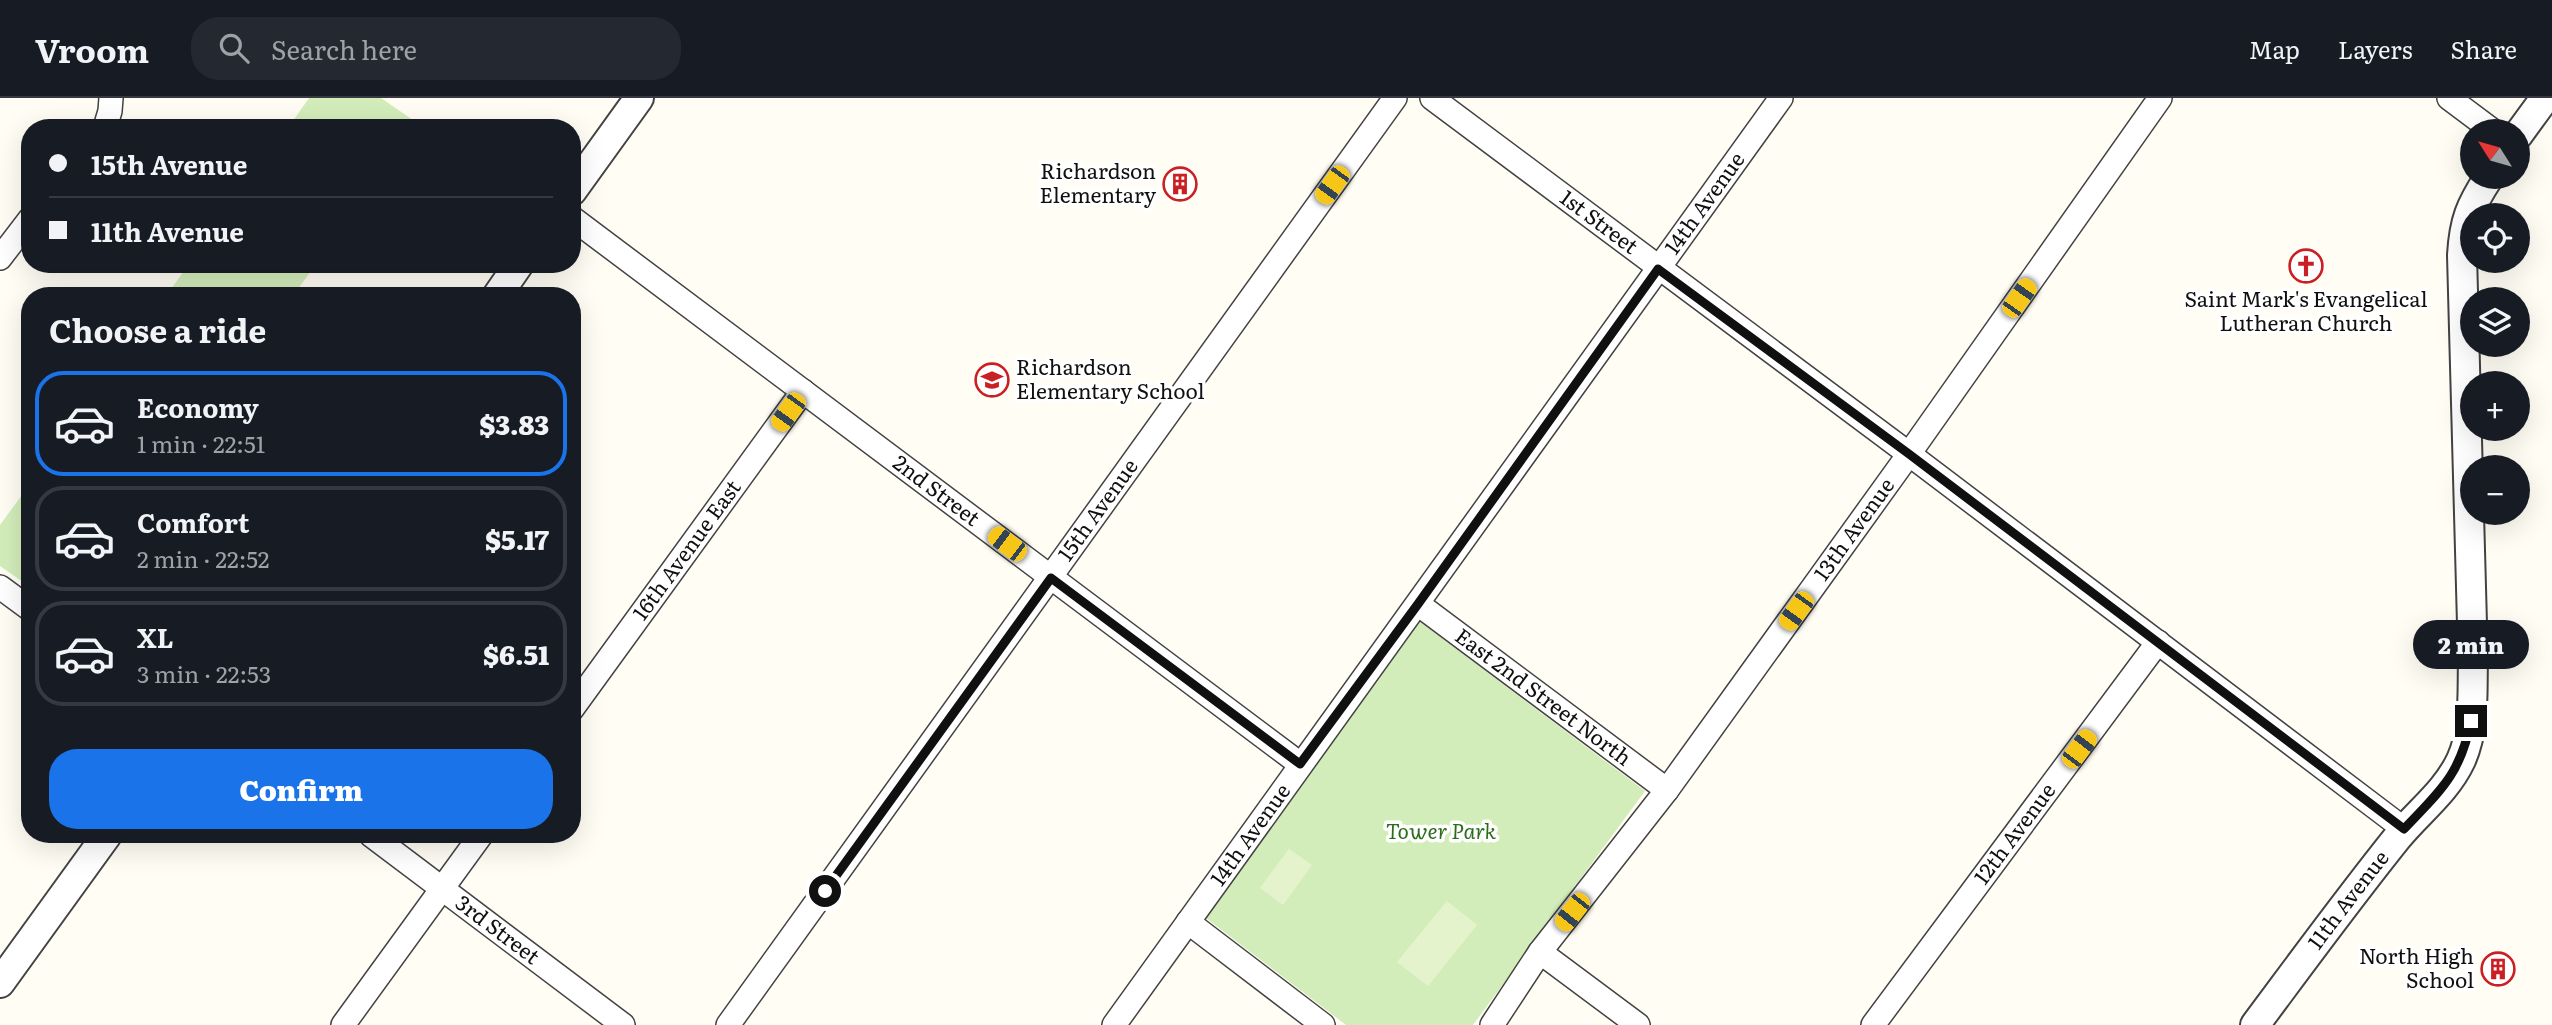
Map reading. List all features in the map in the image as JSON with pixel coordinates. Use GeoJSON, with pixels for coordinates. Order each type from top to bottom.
{"type":"FeatureCollection","features":[{"type":"Feature","properties":{"kind":"street"},"geometry":{"type":"LineString","coordinates":[[108,119],[111,98]]}},
{"type":"Feature","properties":{"kind":"street"},"geometry":{"type":"LineString","coordinates":[[581,179],[639,98]]}},
{"type":"Feature","properties":{"kind":"street","name":"15th Avenue"},"geometry":{"type":"LineString","coordinates":[[728,1025],[1395,98]]}},
{"type":"Feature","properties":{"kind":"street","name":"1st Street"},"geometry":{"type":"LineString","coordinates":[[1432,98],[1909,454],[2404,829]]}},
{"type":"Feature","properties":{"kind":"street","name":"14th Avenue"},"geometry":{"type":"LineString","coordinates":[[1114,1025],[1781,98]]}},
{"type":"Feature","properties":{"kind":"street","name":"13th Avenue"},"geometry":{"type":"LineString","coordinates":[[1492,1025],[1540,952],[1667,790],[1909,454],[2160,98]]}},
{"type":"Feature","properties":{"kind":"street"},"geometry":{"type":"LineString","coordinates":[[2449,98],[2477,119]]}},
{"type":"Feature","properties":{"kind":"street"},"geometry":{"type":"LineString","coordinates":[[2530,119],[2545,98]]}},
{"type":"Feature","properties":{"kind":"street","name":"11th Avenue"},"geometry":{"type":"LineString","coordinates":[[2255,1025],[2404,829],[2445,787],[2462,758],[2471,721],[2473,661],[2462,256],[2466,218],[2481,189]]}},
{"type":"Feature","properties":{"kind":"street","name":"2nd Street"},"geometry":{"type":"LineString","coordinates":[[581,225],[1300,764]]}},
{"type":"Feature","properties":{"kind":"street"},"geometry":{"type":"LineString","coordinates":[[0,258],[21,231]]}},
{"type":"Feature","properties":{"kind":"street","name":"16th Avenue East"},"geometry":{"type":"LineString","coordinates":[[581,697],[803,391]]}},
{"type":"Feature","properties":{"kind":"street"},"geometry":{"type":"LineString","coordinates":[[0,587],[21,602]]}},
{"type":"Feature","properties":{"kind":"street","name":"East 2nd Street North"},"geometry":{"type":"LineString","coordinates":[[1418,604],[1667,790]]}},
{"type":"Feature","properties":{"kind":"street","name":"12th Avenue"},"geometry":{"type":"LineString","coordinates":[[1873,1025],[2158,642]]}},
{"type":"Feature","properties":{"kind":"street"},"geometry":{"type":"LineString","coordinates":[[0,983],[101,843]]}},
{"type":"Feature","properties":{"kind":"street","name":"3rd Street"},"geometry":{"type":"LineString","coordinates":[[382,843],[623,1025]]}},
{"type":"Feature","properties":{"kind":"street"},"geometry":{"type":"LineString","coordinates":[[343,1025],[475,843]]}},
{"type":"Feature","properties":{"kind":"street"},"geometry":{"type":"LineString","coordinates":[[1188,922],[1323,1025]]}},
{"type":"Feature","properties":{"kind":"street"},"geometry":{"type":"LineString","coordinates":[[1540,952],[1638,1025]]}},
{"type":"Feature","properties":{"kind":"green space"},"geometry":{"type":"Polygon","coordinates":[[[309,98],[381,98],[411,119],[294,119],[309,98]]]}},
{"type":"Feature","properties":{"kind":"green space"},"geometry":{"type":"Polygon","coordinates":[[[183,273],[310,273],[299,287],[172,287],[183,273]]]}},
{"type":"Feature","properties":{"kind":"green space"},"geometry":{"type":"Polygon","coordinates":[[[21,496],[21,581],[0,566],[0,525],[21,496]]]}},
{"type":"Feature","properties":{"kind":"green space","name":"Tower Park"},"geometry":{"type":"Polygon","coordinates":[[[1419,621],[1645,791],[1473,1025],[1346,1025],[1206,918],[1419,621]]]}},
{"type":"Feature","properties":{"kind":"green space"},"geometry":{"type":"Polygon","coordinates":[[[1289,849],[1312,865],[1283,905],[1260,888],[1289,849]]]}},
{"type":"Feature","properties":{"kind":"green space"},"geometry":{"type":"Polygon","coordinates":[[[1447,901],[1477,925],[1428,986],[1397,962],[1447,901]]]}},
{"type":"Feature","properties":{"kind":"place","name":"Richardson Elementary"},"geometry":{"type":"Point","coordinates":[1180,184]}},
{"type":"Feature","properties":{"kind":"place","name":"Saint Mark's Evangelical Lutheran Church"},"geometry":{"type":"Point","coordinates":[2306,266]}},
{"type":"Feature","properties":{"kind":"place","name":"Richardson Elementary School"},"geometry":{"type":"Point","coordinates":[992,380]}},
{"type":"Feature","properties":{"kind":"place","name":"North High School"},"geometry":{"type":"Point","coordinates":[2498,969]}},
{"type":"Feature","properties":{"kind":"route"},"geometry":{"type":"LineString","coordinates":[[825,891],[1051,578],[1300,764],[1658,269],[1909,454],[2404,829],[2445,787],[2455,771],[2466,746],[2471,721]]}}]}
